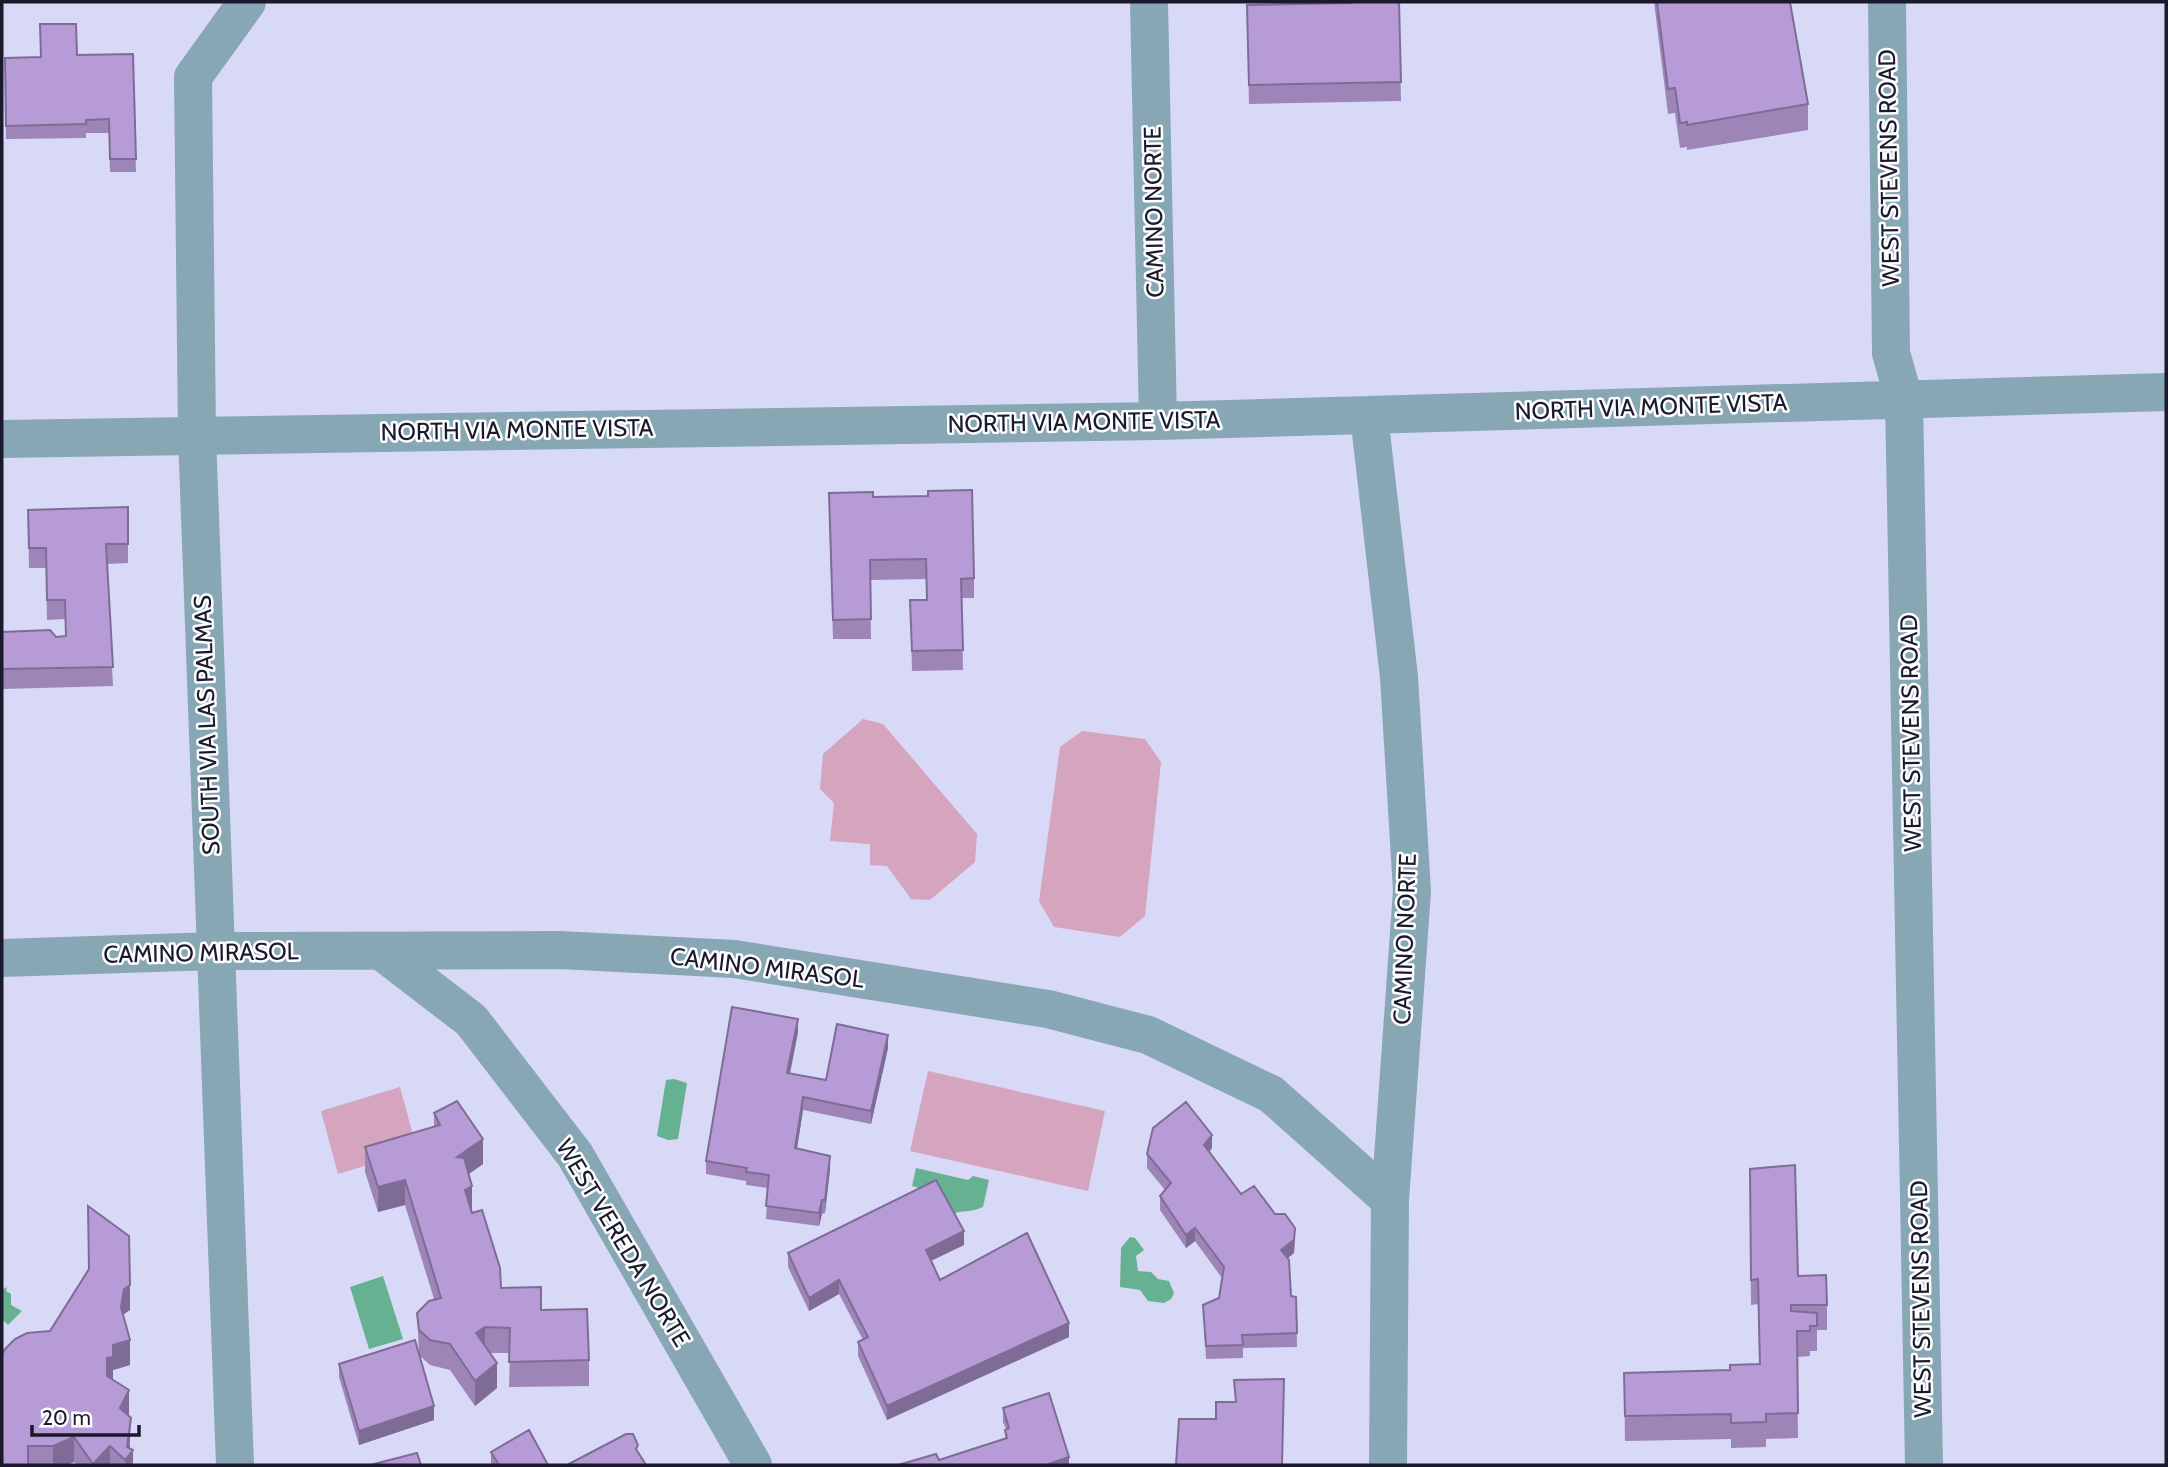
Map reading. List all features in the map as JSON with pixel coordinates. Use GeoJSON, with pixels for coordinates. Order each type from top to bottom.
{"type":"FeatureCollection","features":[{"type":"Feature","properties":{"kind":"street","name":"SOUTH VIA LAS PALMAS"},"geometry":{"type":"LineString","coordinates":[[235,1465],[197,435],[193,77],[247,2]]}},
{"type":"Feature","properties":{"kind":"street","name":"CAMINO NORTE"},"geometry":{"type":"LineString","coordinates":[[1149,2],[1158,421]]}},
{"type":"Feature","properties":{"kind":"street","name":"WEST STEVENS ROAD"},"geometry":{"type":"LineString","coordinates":[[1887,2],[1891,353],[1904,399],[1924,1465]]}},
{"type":"Feature","properties":{"kind":"street","name":"NORTH VIA MONTE VISTA"},"geometry":{"type":"LineString","coordinates":[[2,439],[1158,421],[2166,392]]}},
{"type":"Feature","properties":{"kind":"street","name":"CAMINO NORTE"},"geometry":{"type":"LineString","coordinates":[[1369,415],[1399,677],[1412,891],[1390,1200],[1388,1465]]}},
{"type":"Feature","properties":{"kind":"street","name":"CAMINO MIRASOL"},"geometry":{"type":"LineString","coordinates":[[2,958],[215,951],[561,950],[734,959],[1048,1009],[1148,1035],[1271,1094],[1390,1200]]}},
{"type":"Feature","properties":{"kind":"street","name":"WEST VEREDA NORTE"},"geometry":{"type":"LineString","coordinates":[[381,951],[471,1020],[575,1155],[753,1465]]}},
{"type":"Feature","properties":{"kind":"shaded area"},"geometry":{"type":"Polygon","coordinates":[[[863,719],[883,724],[977,834],[975,862],[930,900],[911,899],[887,866],[870,865],[870,844],[830,841],[834,803],[820,789],[823,754],[863,719]]]}},
{"type":"Feature","properties":{"kind":"shaded area"},"geometry":{"type":"Polygon","coordinates":[[[1082,731],[1145,739],[1161,762],[1145,916],[1120,937],[1054,927],[1039,901],[1060,747],[1082,731]]]}},
{"type":"Feature","properties":{"kind":"shaded area"},"geometry":{"type":"Polygon","coordinates":[[[928,1071],[1105,1111],[1088,1191],[910,1151],[928,1071]]]}},
{"type":"Feature","properties":{"kind":"shaded area"},"geometry":{"type":"Polygon","coordinates":[[[674,1079],[687,1083],[678,1139],[668,1140],[657,1136],[666,1080],[674,1079]]]}},
{"type":"Feature","properties":{"kind":"shaded area"},"geometry":{"type":"Polygon","coordinates":[[[400,1087],[417,1150],[338,1174],[321,1111],[400,1087]]]}},
{"type":"Feature","properties":{"kind":"shaded area"},"geometry":{"type":"Polygon","coordinates":[[[916,1168],[968,1180],[973,1176],[989,1180],[983,1207],[954,1214],[944,1195],[912,1186],[916,1168]]]}},
{"type":"Feature","properties":{"kind":"shaded area"},"geometry":{"type":"Polygon","coordinates":[[[1130,1237],[1135,1238],[1144,1250],[1136,1256],[1138,1271],[1151,1272],[1158,1279],[1169,1281],[1174,1293],[1171,1299],[1164,1303],[1148,1301],[1140,1290],[1120,1287],[1121,1248],[1130,1237]]]}},
{"type":"Feature","properties":{"kind":"shaded area"},"geometry":{"type":"Polygon","coordinates":[[[383,1276],[403,1339],[369,1349],[350,1287],[383,1276]]]}},
{"type":"Feature","properties":{"kind":"shaded area"},"geometry":{"type":"Polygon","coordinates":[[[7,1287],[6,1291],[11,1294],[11,1305],[22,1311],[8,1325],[2,1319],[2,1290],[7,1287]]]}},
{"type":"Feature","properties":{"kind":"building"},"geometry":{"type":"Polygon","coordinates":[[[1399,2],[1401,82],[1249,85],[1247,5],[1399,2]]]}},
{"type":"Feature","properties":{"kind":"building"},"geometry":{"type":"Polygon","coordinates":[[[1657,2],[1790,2],[1808,104],[1687,125],[1687,122],[1680,123],[1675,88],[1668,89],[1657,2]]]}},
{"type":"Feature","properties":{"kind":"building"},"geometry":{"type":"Polygon","coordinates":[[[40,24],[76,24],[77,55],[133,54],[136,159],[110,159],[109,119],[86,120],[86,124],[6,126],[5,58],[41,57],[40,24]]]}},
{"type":"Feature","properties":{"kind":"building"},"geometry":{"type":"Polygon","coordinates":[[[972,490],[974,578],[961,579],[963,650],[912,651],[910,600],[927,600],[926,559],[870,560],[871,619],[833,620],[829,493],[873,492],[873,497],[928,496],[928,491],[972,490]]]}},
{"type":"Feature","properties":{"kind":"building"},"geometry":{"type":"Polygon","coordinates":[[[128,507],[128,544],[106,544],[113,667],[2,669],[2,632],[50,630],[56,637],[66,636],[65,600],[47,600],[46,548],[29,548],[28,510],[128,507]]]}},
{"type":"Feature","properties":{"kind":"building"},"geometry":{"type":"Polygon","coordinates":[[[732,1007],[798,1019],[787,1073],[826,1080],[837,1024],[888,1035],[871,1111],[803,1097],[795,1148],[830,1156],[825,1200],[822,1200],[819,1213],[766,1206],[769,1175],[706,1161],[732,1007]]]}},
{"type":"Feature","properties":{"kind":"building"},"geometry":{"type":"Polygon","coordinates":[[[457,1101],[483,1139],[457,1157],[464,1158],[472,1186],[465,1190],[472,1213],[482,1210],[500,1268],[501,1288],[541,1287],[541,1310],[587,1309],[589,1360],[509,1362],[510,1328],[485,1327],[476,1333],[497,1363],[475,1381],[450,1344],[430,1340],[419,1330],[417,1313],[429,1301],[441,1298],[405,1180],[378,1187],[365,1147],[440,1125],[434,1113],[457,1101]]]}},
{"type":"Feature","properties":{"kind":"building"},"geometry":{"type":"Polygon","coordinates":[[[1186,1102],[1212,1135],[1204,1145],[1241,1194],[1254,1186],[1275,1214],[1285,1214],[1295,1228],[1294,1240],[1281,1250],[1289,1260],[1291,1296],[1296,1297],[1297,1333],[1242,1335],[1243,1345],[1206,1346],[1203,1305],[1219,1298],[1224,1267],[1195,1228],[1186,1235],[1160,1196],[1171,1183],[1147,1154],[1153,1128],[1186,1102]]]}},
{"type":"Feature","properties":{"kind":"building"},"geometry":{"type":"Polygon","coordinates":[[[1795,1165],[1798,1276],[1826,1275],[1827,1305],[1791,1305],[1791,1311],[1817,1313],[1817,1326],[1810,1326],[1810,1331],[1797,1331],[1798,1413],[1766,1414],[1766,1422],[1731,1423],[1731,1414],[1625,1416],[1624,1373],[1730,1370],[1730,1365],[1760,1364],[1758,1279],[1751,1280],[1750,1169],[1795,1165]]]}},
{"type":"Feature","properties":{"kind":"building"},"geometry":{"type":"Polygon","coordinates":[[[936,1180],[964,1231],[926,1250],[940,1280],[1027,1233],[1069,1323],[887,1406],[858,1342],[868,1337],[839,1280],[809,1298],[788,1253],[936,1180]]]}},
{"type":"Feature","properties":{"kind":"building"},"geometry":{"type":"Polygon","coordinates":[[[88,1206],[129,1236],[130,1285],[124,1289],[121,1307],[130,1340],[113,1345],[113,1357],[107,1358],[107,1376],[129,1390],[120,1408],[131,1418],[127,1447],[133,1450],[125,1460],[110,1446],[93,1464],[74,1437],[53,1446],[28,1446],[28,1465],[2,1465],[2,1355],[15,1339],[27,1333],[50,1331],[89,1269],[88,1206]]]}},
{"type":"Feature","properties":{"kind":"building"},"geometry":{"type":"Polygon","coordinates":[[[415,1340],[434,1406],[359,1431],[339,1364],[415,1340]]]}},
{"type":"Feature","properties":{"kind":"building"},"geometry":{"type":"Polygon","coordinates":[[[1284,1379],[1282,1465],[1176,1465],[1179,1419],[1216,1419],[1216,1402],[1236,1402],[1234,1380],[1284,1379]]]}},
{"type":"Feature","properties":{"kind":"building"},"geometry":{"type":"Polygon","coordinates":[[[1049,1393],[1069,1457],[1046,1465],[898,1465],[936,1454],[939,1460],[1007,1438],[1005,1430],[1009,1428],[1003,1408],[1049,1393]]]}},
{"type":"Feature","properties":{"kind":"building"},"geometry":{"type":"Polygon","coordinates":[[[529,1430],[548,1465],[499,1465],[491,1452],[529,1430]]]}},
{"type":"Feature","properties":{"kind":"building"},"geometry":{"type":"Polygon","coordinates":[[[626,1434],[633,1434],[638,1445],[636,1449],[646,1465],[567,1465],[626,1434]]]}},
{"type":"Feature","properties":{"kind":"building"},"geometry":{"type":"Polygon","coordinates":[[[417,1453],[421,1465],[370,1465],[417,1453]]]}}]}
